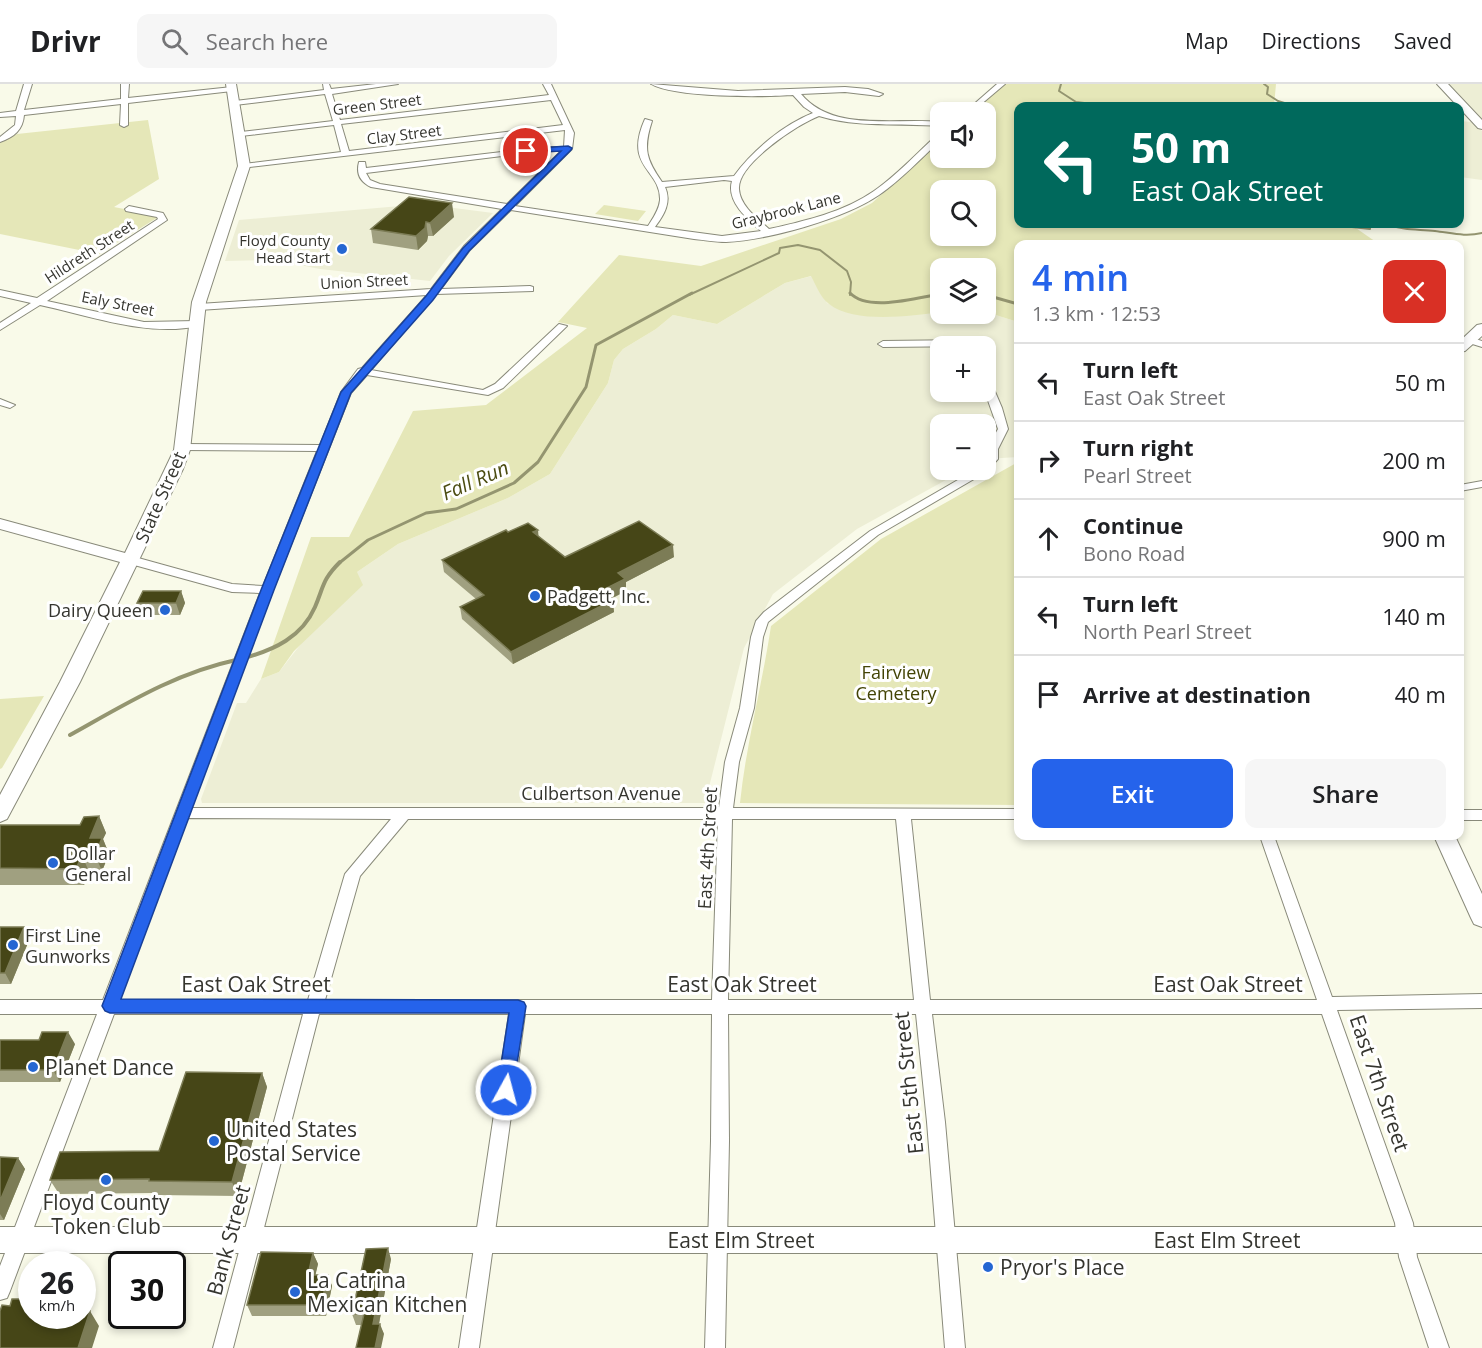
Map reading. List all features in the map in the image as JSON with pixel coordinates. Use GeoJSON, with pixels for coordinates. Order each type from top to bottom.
{"type":"FeatureCollection","features":[{"type":"Feature","properties":{"kind":"main road"},"geometry":{"type":"LineString","coordinates":[[1442,84],[1459,102]]}},
{"type":"Feature","properties":{"kind":"main road","name":"State Street"},"geometry":{"type":"LineString","coordinates":[[0,814],[70,682],[175,469],[183,447],[196,324],[244,166],[233,92]]}},
{"type":"Feature","properties":{"kind":"main road"},"geometry":{"type":"LineString","coordinates":[[1464,107],[1482,126]]}},
{"type":"Feature","properties":{"kind":"main road"},"geometry":{"type":"LineString","coordinates":[[1470,344],[1482,328]]}},
{"type":"Feature","properties":{"kind":"main road"},"geometry":{"type":"LineString","coordinates":[[0,524],[130,560]]}},
{"type":"Feature","properties":{"kind":"main road"},"geometry":{"type":"LineString","coordinates":[[1446,840],[1482,918]]}},
{"type":"Feature","properties":{"kind":"main road","name":"East Elm Street"},"geometry":{"type":"LineString","coordinates":[[10,1240],[946,1239],[1407,1249],[1482,1240]]}},
{"type":"Feature","properties":{"kind":"street"},"geometry":{"type":"LineString","coordinates":[[0,140],[18,128],[28,84]]}},
{"type":"Feature","properties":{"kind":"street"},"geometry":{"type":"LineString","coordinates":[[124,125],[125,84]]}},
{"type":"Feature","properties":{"kind":"street"},"geometry":{"type":"LineString","coordinates":[[0,115],[233,92],[394,84]]}},
{"type":"Feature","properties":{"kind":"street"},"geometry":{"type":"LineString","coordinates":[[0,1291],[10,1240],[110,1006],[249,643],[267,590],[346,392],[362,371],[434,292],[466,249],[568,148],[571,142],[568,127],[547,84]]}},
{"type":"Feature","properties":{"kind":"street"},"geometry":{"type":"LineString","coordinates":[[655,84],[719,93],[857,90],[879,94]]}},
{"type":"Feature","properties":{"kind":"street"},"geometry":{"type":"LineString","coordinates":[[980,102],[1001,84]]}},
{"type":"Feature","properties":{"kind":"street"},"geometry":{"type":"LineString","coordinates":[[327,88],[346,154]]}},
{"type":"Feature","properties":{"kind":"street"},"geometry":{"type":"LineString","coordinates":[[795,92],[803,104],[819,113],[866,122],[930,123]]}},
{"type":"Feature","properties":{"kind":"street","name":"Green Street"},"geometry":{"type":"LineString","coordinates":[[241,134],[553,97]]}},
{"type":"Feature","properties":{"kind":"street"},"geometry":{"type":"LineString","coordinates":[[766,231],[739,201],[735,192],[735,179],[741,169],[768,146],[809,116],[819,113]]}},
{"type":"Feature","properties":{"kind":"street"},"geometry":{"type":"LineString","coordinates":[[648,121],[642,144],[643,152],[661,185],[665,205],[650,229]]}},
{"type":"Feature","properties":{"kind":"street","name":"Clay Street"},"geometry":{"type":"LineString","coordinates":[[244,166],[568,127]]}},
{"type":"Feature","properties":{"kind":"street","name":"Graybrook Lane"},"geometry":{"type":"LineString","coordinates":[[362,171],[364,179],[377,186],[717,239],[737,238],[830,215],[861,203],[930,144]]}},
{"type":"Feature","properties":{"kind":"street"},"geometry":{"type":"LineString","coordinates":[[360,153],[362,171],[543,148],[568,148]]}},
{"type":"Feature","properties":{"kind":"street"},"geometry":{"type":"LineString","coordinates":[[661,185],[735,179]]}},
{"type":"Feature","properties":{"kind":"street","name":"Hildreth Street"},"geometry":{"type":"LineString","coordinates":[[0,327],[163,220],[160,215],[129,209]]}},
{"type":"Feature","properties":{"kind":"street","name":"Union Street"},"geometry":{"type":"LineString","coordinates":[[200,306],[434,292],[530,290]]}},
{"type":"Feature","properties":{"kind":"street","name":"Ealy Street"},"geometry":{"type":"LineString","coordinates":[[0,293],[152,326],[196,324]]}},
{"type":"Feature","properties":{"kind":"street"},"geometry":{"type":"LineString","coordinates":[[362,371],[484,393],[499,386],[562,326]]}},
{"type":"Feature","properties":{"kind":"street"},"geometry":{"type":"LineString","coordinates":[[883,344],[930,345]]}},
{"type":"Feature","properties":{"kind":"street"},"geometry":{"type":"LineString","coordinates":[[994,402],[1002,422],[1001,434],[996,444]]}},
{"type":"Feature","properties":{"kind":"street"},"geometry":{"type":"LineString","coordinates":[[183,447],[322,448]]}},
{"type":"Feature","properties":{"kind":"street","name":"East 4th Street"},"geometry":{"type":"LineString","coordinates":[[716,1348],[725,813],[732,762],[747,708],[757,637],[762,621],[874,533],[965,480]]}},
{"type":"Feature","properties":{"kind":"street"},"geometry":{"type":"LineString","coordinates":[[1471,486],[1482,498]]}},
{"type":"Feature","properties":{"kind":"street"},"geometry":{"type":"LineString","coordinates":[[130,560],[232,588],[267,590]]}},
{"type":"Feature","properties":{"kind":"street","name":"Bank Street"},"geometry":{"type":"LineString","coordinates":[[223,1348],[313,1006],[353,874],[405,812]]}},
{"type":"Feature","properties":{"kind":"street","name":"Culbertson Avenue"},"geometry":{"type":"LineString","coordinates":[[184,813],[1014,814]]}},
{"type":"Feature","properties":{"kind":"street","name":"East 5th Street"},"geometry":{"type":"LineString","coordinates":[[903,813],[955,1348]]}},
{"type":"Feature","properties":{"kind":"street"},"geometry":{"type":"LineString","coordinates":[[1464,815],[1482,815]]}},
{"type":"Feature","properties":{"kind":"street","name":"East 7th Street"},"geometry":{"type":"LineString","coordinates":[[1269,840],[1404,1223],[1407,1249],[1438,1348]]}},
{"type":"Feature","properties":{"kind":"street","name":"East Oak Street"},"geometry":{"type":"LineString","coordinates":[[0,1007],[1328,1007],[1337,1002],[1482,1001]]}},
{"type":"Feature","properties":{"kind":"street"},"geometry":{"type":"LineString","coordinates":[[470,1348],[518,1006]]}},
{"type":"Feature","properties":{"kind":"shaded area"},"geometry":{"type":"Polygon","coordinates":[[[1446,84],[1482,84],[1482,121],[1464,102],[1446,84]]]}},
{"type":"Feature","properties":{"kind":"shaded area"},"geometry":{"type":"Polygon","coordinates":[[[1464,121],[1471,122],[1482,131],[1482,180],[1464,178],[1464,121]]]}},
{"type":"Feature","properties":{"kind":"shaded area","name":"Floyd County Head Start"},"geometry":{"type":"Polygon","coordinates":[[[423,204],[493,213],[449,256],[430,281],[320,269],[274,260],[225,261],[239,220],[423,204]]]}},
{"type":"Feature","properties":{"kind":"shaded area"},"geometry":{"type":"Polygon","coordinates":[[[812,276],[827,303],[846,312],[873,315],[930,312],[930,324],[996,324],[996,315],[1014,321],[1014,457],[996,458],[996,414],[930,414],[930,480],[946,480],[857,529],[773,594],[744,648],[705,803],[202,803],[201,799],[237,703],[246,703],[261,679],[279,672],[357,572],[398,544],[508,498],[550,474],[608,383],[614,360],[623,349],[656,329],[673,315],[717,324],[785,283],[812,276]]]}},
{"type":"Feature","properties":{"kind":"green space"},"geometry":{"type":"Polygon","coordinates":[[[1005,84],[1276,84],[1274,102],[1014,102],[1014,228],[1356,228],[1373,240],[1014,240],[1014,321],[996,315],[996,258],[930,258],[930,313],[883,317],[853,314],[840,310],[826,301],[811,276],[785,283],[717,324],[673,315],[656,329],[623,349],[614,360],[608,383],[550,474],[508,498],[398,544],[357,572],[363,585],[294,651],[279,672],[261,679],[311,537],[349,537],[413,411],[486,405],[587,328],[558,322],[619,255],[701,266],[841,219],[872,203],[930,150],[930,168],[996,168],[996,102],[984,102],[1005,84]]]}},
{"type":"Feature","properties":{"kind":"green space"},"geometry":{"type":"Polygon","coordinates":[[[148,120],[159,179],[114,207],[160,216],[99,254],[0,234],[0,143],[17,134],[148,120]]]}},
{"type":"Feature","properties":{"kind":"green space"},"geometry":{"type":"Polygon","coordinates":[[[604,205],[646,211],[638,221],[595,214],[604,205]]]}},
{"type":"Feature","properties":{"kind":"green space","name":"Fairview Cemetery"},"geometry":{"type":"Polygon","coordinates":[[[1014,464],[1014,805],[740,803],[771,626],[881,539],[986,480],[996,480],[996,474],[1014,464]]]}},
{"type":"Feature","properties":{"kind":"green space"},"geometry":{"type":"Polygon","coordinates":[[[44,696],[2,768],[0,769],[0,699],[44,696]]]}},
{"type":"Feature","properties":{"kind":"building"},"geometry":{"type":"Polygon","coordinates":[[[409,197],[452,203],[430,223],[426,222],[425,228],[416,236],[371,229],[409,197]]]}},
{"type":"Feature","properties":{"kind":"building","name":"Padgett, Inc."},"geometry":{"type":"Polygon","coordinates":[[[639,521],[673,545],[618,573],[625,579],[601,591],[613,600],[511,652],[460,607],[484,595],[442,560],[506,530],[508,532],[528,523],[538,530],[533,532],[565,557],[639,521]]]}},
{"type":"Feature","properties":{"kind":"building"},"geometry":{"type":"Polygon","coordinates":[[[143,591],[181,591],[176,603],[137,603],[143,591]]]}},
{"type":"Feature","properties":{"kind":"building"},"geometry":{"type":"Polygon","coordinates":[[[99,816],[90,838],[102,838],[95,855],[82,855],[76,869],[0,868],[0,825],[80,825],[84,817],[99,816]]]}},
{"type":"Feature","properties":{"kind":"building"},"geometry":{"type":"Polygon","coordinates":[[[0,927],[24,927],[5,973],[0,973],[0,927]]]}},
{"type":"Feature","properties":{"kind":"building"},"geometry":{"type":"Polygon","coordinates":[[[42,1032],[68,1032],[53,1070],[0,1070],[0,1040],[39,1040],[42,1032]]]}},
{"type":"Feature","properties":{"kind":"building"},"geometry":{"type":"Polygon","coordinates":[[[186,1072],[262,1073],[232,1182],[149,1181],[149,1179],[50,1180],[60,1152],[159,1151],[186,1072]]]}},
{"type":"Feature","properties":{"kind":"building"},"geometry":{"type":"Polygon","coordinates":[[[0,1157],[18,1158],[0,1201],[0,1157]]]}},
{"type":"Feature","properties":{"kind":"building"},"geometry":{"type":"Polygon","coordinates":[[[388,1248],[373,1324],[380,1324],[375,1348],[356,1348],[364,1314],[352,1314],[366,1249],[388,1248]]]}},
{"type":"Feature","properties":{"kind":"building","name":"La Catrina Mexican Kitchen"},"geometry":{"type":"Polygon","coordinates":[[[261,1252],[313,1253],[308,1275],[328,1275],[321,1305],[247,1305],[261,1252]]]}},
{"type":"Feature","properties":{"kind":"building"},"geometry":{"type":"Polygon","coordinates":[[[12,1299],[18,1299],[18,1329],[84,1329],[78,1348],[0,1348],[0,1311],[2,1305],[10,1306],[12,1299]]]}},
{"type":"Feature","properties":{"kind":"waterway"},"geometry":{"type":"LineString","coordinates":[[1061,84],[1059,91],[1076,102]]}},
{"type":"Feature","properties":{"kind":"waterway","name":"Fall Run"},"geometry":{"type":"LineString","coordinates":[[1264,84],[1268,87],[1267,94],[1281,102]]}},
{"type":"Feature","properties":{"kind":"waterway"},"geometry":{"type":"LineString","coordinates":[[1361,228],[1370,228]]}},
{"type":"Feature","properties":{"kind":"waterway"},"geometry":{"type":"LineString","coordinates":[[1401,228],[1470,235],[1482,233]]}},
{"type":"Feature","properties":{"kind":"waterway","name":"Fall Run"},"geometry":{"type":"LineString","coordinates":[[689,295],[779,253],[780,248],[798,245],[820,250],[847,271],[851,282],[850,293]]}},
{"type":"Feature","properties":{"kind":"waterway","name":"Fall Run"},"geometry":{"type":"LineString","coordinates":[[338,564],[368,540],[426,513],[456,509],[514,483],[538,462],[586,387],[596,345],[692,293]]}},
{"type":"Feature","properties":{"kind":"waterway","name":"Fall Run"},"geometry":{"type":"LineString","coordinates":[[850,293],[858,299],[880,303],[930,296]]}},
{"type":"Feature","properties":{"kind":"waterway","name":"Fall Run"},"geometry":{"type":"LineString","coordinates":[[996,298],[1014,303]]}},
{"type":"Feature","properties":{"kind":"waterway","name":"Fall Run"},"geometry":{"type":"LineString","coordinates":[[244,658],[266,651],[295,634],[309,617],[322,588],[338,564]]}},
{"type":"Feature","properties":{"kind":"waterway","name":"Fall Run"},"geometry":{"type":"LineString","coordinates":[[70,735],[171,682],[236,660]]}},
{"type":"Feature","properties":{"kind":"place","name":"Floyd County Head Start"},"geometry":{"type":"Point","coordinates":[342,249]}},
{"type":"Feature","properties":{"kind":"place","name":"Padgett, Inc."},"geometry":{"type":"Point","coordinates":[535,596]}},
{"type":"Feature","properties":{"kind":"place","name":"Dairy Queen"},"geometry":{"type":"Point","coordinates":[165,610]}},
{"type":"Feature","properties":{"kind":"place","name":"Dollar General"},"geometry":{"type":"Point","coordinates":[53,863]}},
{"type":"Feature","properties":{"kind":"place","name":"First Line Gunworks"},"geometry":{"type":"Point","coordinates":[13,945]}},
{"type":"Feature","properties":{"kind":"place","name":"Planet Dance"},"geometry":{"type":"Point","coordinates":[33,1067]}},
{"type":"Feature","properties":{"kind":"place","name":"United States Postal Service"},"geometry":{"type":"Point","coordinates":[214,1141]}},
{"type":"Feature","properties":{"kind":"place","name":"Floyd County Token Club"},"geometry":{"type":"Point","coordinates":[106,1180]}},
{"type":"Feature","properties":{"kind":"place","name":"Pryor's Place"},"geometry":{"type":"Point","coordinates":[988,1267]}},
{"type":"Feature","properties":{"kind":"place","name":"La Catrina Mexican Kitchen"},"geometry":{"type":"Point","coordinates":[295,1292]}},
{"type":"Feature","properties":{"kind":"route"},"geometry":{"type":"LineString","coordinates":[[506,1090],[518,1006],[110,1006],[267,590],[346,392],[362,371],[429,298],[466,249],[568,148],[526,151]]}}]}
